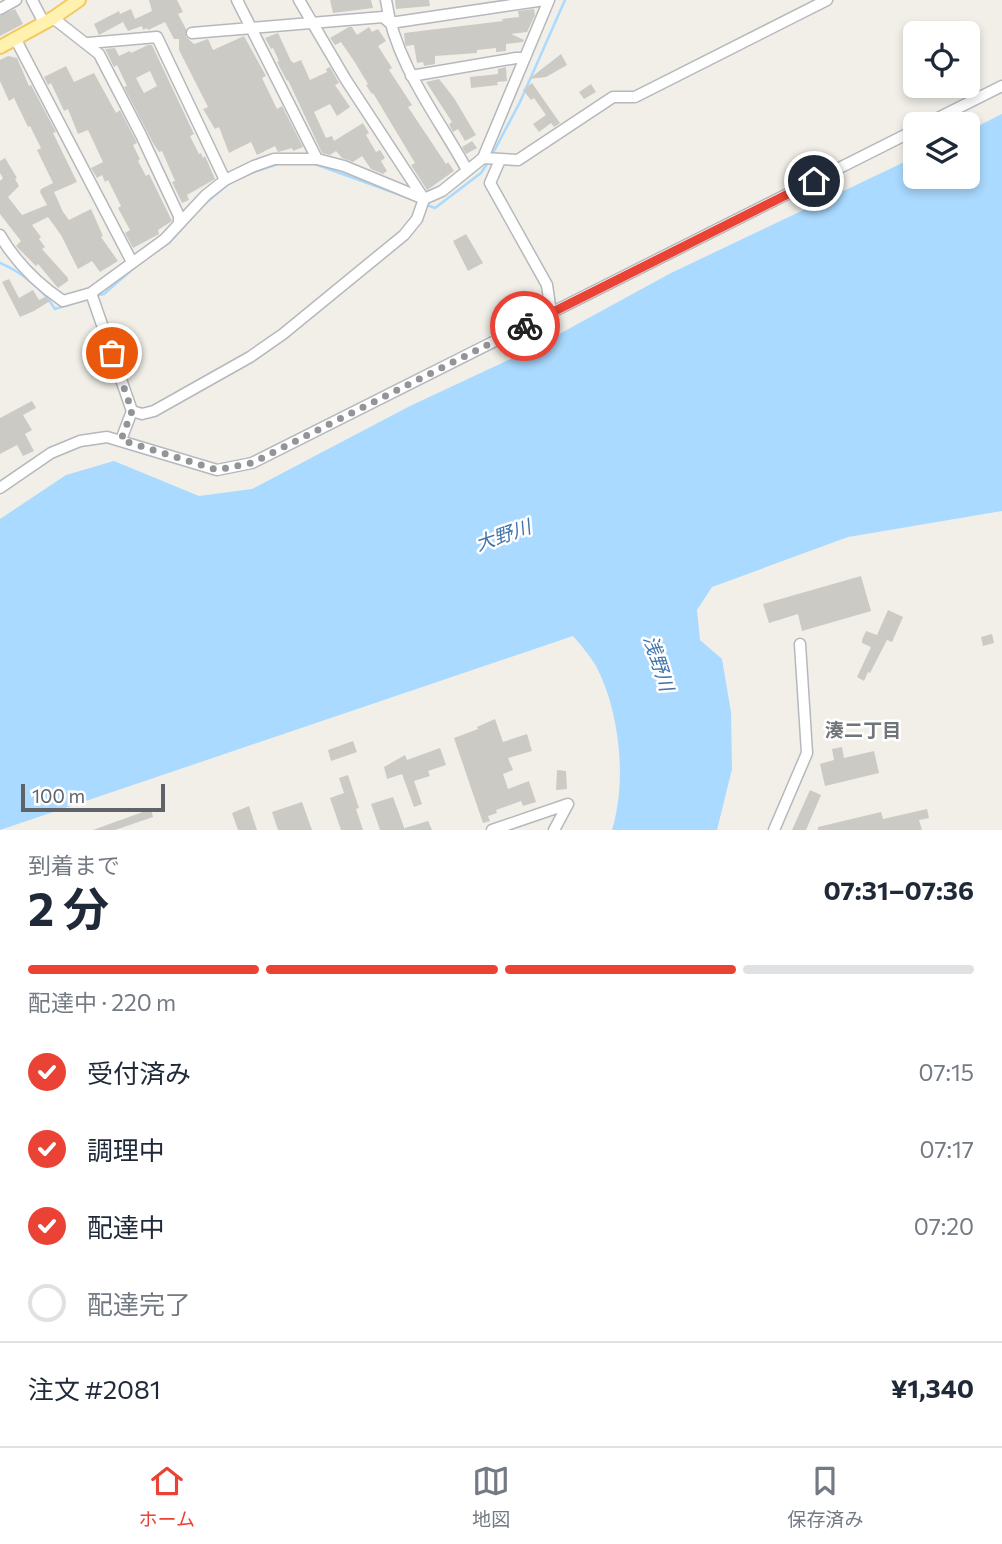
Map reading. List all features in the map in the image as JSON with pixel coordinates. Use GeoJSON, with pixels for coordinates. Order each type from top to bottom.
{"type":"FeatureCollection","features":[{"type":"Feature","properties":{"kind":"main road"},"geometry":{"type":"LineString","coordinates":[[0,47],[79,0]]}},
{"type":"Feature","properties":{"kind":"street"},"geometry":{"type":"LineString","coordinates":[[0,9],[16,0]]}},
{"type":"Feature","properties":{"kind":"street"},"geometry":{"type":"LineString","coordinates":[[32,0],[48,20],[88,43],[99,54],[141,135],[179,216],[179,223]]}},
{"type":"Feature","properties":{"kind":"street"},"geometry":{"type":"LineString","coordinates":[[237,0],[317,159]]}},
{"type":"Feature","properties":{"kind":"street"},"geometry":{"type":"LineString","coordinates":[[299,0],[423,203]]}},
{"type":"Feature","properties":{"kind":"street"},"geometry":{"type":"LineString","coordinates":[[386,0],[392,33],[411,76],[467,170]]}},
{"type":"Feature","properties":{"kind":"street"},"geometry":{"type":"LineString","coordinates":[[192,33],[383,18],[390,23],[547,0],[491,160],[490,183],[547,285],[551,313]]}},
{"type":"Feature","properties":{"kind":"street"},"geometry":{"type":"LineString","coordinates":[[132,411],[142,414],[154,411],[250,357],[296,324],[404,234],[418,219],[423,203],[467,170],[491,160],[517,160],[612,97],[635,97],[827,0]]}},
{"type":"Feature","properties":{"kind":"street"},"geometry":{"type":"LineString","coordinates":[[88,43],[157,37],[225,180]]}},
{"type":"Feature","properties":{"kind":"street"},"geometry":{"type":"LineString","coordinates":[[15,38],[132,262]]}},
{"type":"Feature","properties":{"kind":"street"},"geometry":{"type":"LineString","coordinates":[[411,76],[525,58]]}},
{"type":"Feature","properties":{"kind":"street"},"geometry":{"type":"LineString","coordinates":[[950,112],[1002,86]]}},
{"type":"Feature","properties":{"kind":"street"},"geometry":{"type":"LineString","coordinates":[[0,488],[51,453],[80,441],[107,437],[217,470],[252,463],[903,136]]}},
{"type":"Feature","properties":{"kind":"street"},"geometry":{"type":"LineString","coordinates":[[0,236],[12,256],[63,301],[91,293],[165,239],[206,195],[225,180],[274,159],[317,159],[344,166],[423,203]]}},
{"type":"Feature","properties":{"kind":"street"},"geometry":{"type":"LineString","coordinates":[[0,258],[12,256]]}},
{"type":"Feature","properties":{"kind":"street"},"geometry":{"type":"LineString","coordinates":[[91,293],[132,411],[121,440]]}},
{"type":"Feature","properties":{"kind":"street"},"geometry":{"type":"LineString","coordinates":[[774,830],[807,753],[800,644]]}},
{"type":"Feature","properties":{"kind":"street"},"geometry":{"type":"LineString","coordinates":[[492,830],[568,804],[554,830]]}},
{"type":"Feature","properties":{"kind":"water"},"geometry":{"type":"Polygon","coordinates":[[[1002,114],[1002,511],[848,537],[712,587],[697,610],[700,640],[722,659],[731,712],[732,769],[717,830],[612,830],[617,811],[620,769],[616,725],[596,666],[573,636],[0,830],[0,519],[66,475],[114,461],[199,496],[252,489],[410,406],[530,350],[671,273],[903,163],[903,189],[980,189],[980,125],[1002,114]]]}},
{"type":"Feature","properties":{"kind":"building"},"geometry":{"type":"Polygon","coordinates":[[[149,0],[177,0],[183,12],[178,14],[186,29],[186,37],[194,44],[208,39],[213,50],[244,36],[266,76],[262,78],[277,109],[282,106],[303,147],[278,152],[275,146],[257,155],[251,142],[229,153],[219,127],[215,129],[203,109],[208,107],[179,50],[179,39],[174,39],[165,22],[148,30],[143,30],[142,26],[128,31],[123,22],[99,35],[94,24],[119,11],[120,14],[131,9],[135,19],[152,11],[149,0]]]}},
{"type":"Feature","properties":{"kind":"building"},"geometry":{"type":"Polygon","coordinates":[[[330,0],[371,0],[373,8],[333,13],[330,0]]]}},
{"type":"Feature","properties":{"kind":"building"},"geometry":{"type":"Polygon","coordinates":[[[395,0],[429,0],[430,6],[396,9],[395,0]]]}},
{"type":"Feature","properties":{"kind":"building"},"geometry":{"type":"Polygon","coordinates":[[[15,9],[23,24],[0,36],[0,16],[15,9]]]}},
{"type":"Feature","properties":{"kind":"building"},"geometry":{"type":"Polygon","coordinates":[[[534,9],[535,15],[527,32],[511,34],[524,40],[523,42],[506,44],[506,51],[496,52],[496,48],[477,50],[477,53],[435,56],[435,64],[424,66],[423,62],[417,63],[414,45],[405,44],[404,33],[503,21],[502,19],[519,17],[518,11],[534,9]]]}},
{"type":"Feature","properties":{"kind":"building"},"geometry":{"type":"Polygon","coordinates":[[[352,27],[357,35],[369,27],[372,32],[378,29],[386,41],[378,46],[392,68],[389,70],[412,105],[408,107],[446,164],[448,162],[454,171],[427,190],[411,165],[415,163],[354,61],[341,42],[335,45],[330,38],[352,27]]]}},
{"type":"Feature","properties":{"kind":"building"},"geometry":{"type":"Polygon","coordinates":[[[278,33],[291,61],[294,63],[301,60],[310,80],[327,72],[326,69],[330,67],[339,83],[335,85],[350,107],[337,116],[330,104],[314,112],[326,138],[332,136],[334,141],[363,123],[369,133],[366,135],[376,152],[380,150],[385,158],[381,161],[387,171],[383,174],[371,169],[362,156],[353,162],[342,158],[336,151],[330,155],[322,153],[277,62],[279,61],[273,48],[271,49],[265,38],[278,33]]]}},
{"type":"Feature","properties":{"kind":"building"},"geometry":{"type":"Polygon","coordinates":[[[152,45],[194,134],[190,136],[199,154],[201,153],[203,158],[205,156],[215,179],[187,195],[189,200],[182,203],[162,151],[159,152],[153,143],[124,87],[127,86],[117,65],[114,67],[105,49],[115,48],[119,56],[130,51],[131,53],[152,45]],[[150,71],[136,78],[144,93],[157,86],[150,71]]]}},
{"type":"Feature","properties":{"kind":"building"},"geometry":{"type":"Polygon","coordinates":[[[561,54],[567,65],[546,77],[529,79],[561,54]]]}},
{"type":"Feature","properties":{"kind":"building"},"geometry":{"type":"Polygon","coordinates":[[[8,56],[17,58],[29,86],[31,85],[56,132],[53,133],[77,182],[54,192],[63,212],[69,220],[91,209],[103,236],[101,237],[118,261],[100,272],[92,261],[78,269],[61,235],[48,217],[32,225],[41,237],[39,239],[45,247],[42,249],[68,278],[68,281],[58,288],[38,264],[36,266],[16,246],[21,241],[0,214],[0,181],[3,178],[0,161],[5,158],[19,186],[8,197],[22,215],[47,205],[40,192],[53,183],[37,150],[41,148],[30,126],[28,127],[14,98],[9,101],[0,81],[0,60],[8,56]]]}},
{"type":"Feature","properties":{"kind":"building"},"geometry":{"type":"Polygon","coordinates":[[[66,66],[74,82],[94,73],[116,113],[120,110],[137,143],[133,145],[140,159],[138,161],[146,176],[149,174],[172,221],[158,230],[159,234],[133,248],[125,233],[130,230],[118,208],[121,206],[108,180],[105,182],[102,175],[97,178],[91,168],[103,162],[88,130],[78,134],[68,109],[64,111],[51,83],[48,85],[44,77],[66,66]]]}},
{"type":"Feature","properties":{"kind":"building"},"geometry":{"type":"Polygon","coordinates":[[[506,67],[507,81],[497,82],[498,85],[471,88],[470,77],[498,74],[498,69],[506,67]]]}},
{"type":"Feature","properties":{"kind":"building"},"geometry":{"type":"Polygon","coordinates":[[[439,79],[476,135],[465,141],[458,129],[453,132],[449,124],[452,122],[426,82],[439,79]]]}},
{"type":"Feature","properties":{"kind":"building"},"geometry":{"type":"Polygon","coordinates":[[[532,83],[560,123],[554,127],[551,123],[539,132],[533,124],[546,115],[534,98],[531,100],[523,90],[532,83]]]}},
{"type":"Feature","properties":{"kind":"building"},"geometry":{"type":"Polygon","coordinates":[[[591,84],[596,92],[584,99],[579,92],[591,84]]]}},
{"type":"Feature","properties":{"kind":"building"},"geometry":{"type":"Polygon","coordinates":[[[472,141],[477,148],[466,154],[462,147],[472,141]]]}},
{"type":"Feature","properties":{"kind":"building"},"geometry":{"type":"Polygon","coordinates":[[[466,234],[483,263],[468,271],[453,241],[466,234]]]}},
{"type":"Feature","properties":{"kind":"building"},"geometry":{"type":"Polygon","coordinates":[[[9,279],[19,298],[33,290],[39,300],[45,297],[50,301],[20,317],[2,282],[9,279]]]}},
{"type":"Feature","properties":{"kind":"building"},"geometry":{"type":"Polygon","coordinates":[[[32,401],[36,408],[23,415],[32,430],[25,434],[34,451],[23,456],[17,445],[0,454],[0,418],[32,401]]]}},
{"type":"Feature","properties":{"kind":"building"},"geometry":{"type":"Polygon","coordinates":[[[861,576],[871,611],[802,631],[798,614],[769,623],[763,604],[861,576]]]}},
{"type":"Feature","properties":{"kind":"building"},"geometry":{"type":"Polygon","coordinates":[[[888,610],[903,617],[892,642],[887,640],[864,681],[857,677],[871,647],[862,643],[862,640],[866,631],[877,635],[888,610]]]}},
{"type":"Feature","properties":{"kind":"building"},"geometry":{"type":"Polygon","coordinates":[[[992,634],[994,643],[983,646],[981,637],[992,634]]]}},
{"type":"Feature","properties":{"kind":"building"},"geometry":{"type":"Polygon","coordinates":[[[495,719],[503,742],[527,734],[532,751],[508,758],[513,770],[503,774],[508,789],[529,781],[536,802],[523,806],[521,801],[496,810],[497,813],[488,816],[490,821],[483,823],[454,738],[495,719]]]}},
{"type":"Feature","properties":{"kind":"building"},"geometry":{"type":"Polygon","coordinates":[[[353,741],[357,752],[331,761],[328,750],[353,741]]]}},
{"type":"Feature","properties":{"kind":"building"},"geometry":{"type":"Polygon","coordinates":[[[842,747],[844,758],[874,751],[879,773],[825,786],[820,764],[834,760],[832,749],[842,747]]]}},
{"type":"Feature","properties":{"kind":"building"},"geometry":{"type":"Polygon","coordinates":[[[440,748],[446,765],[428,771],[430,776],[414,781],[422,804],[414,807],[402,774],[387,779],[384,767],[405,755],[407,760],[440,748]]]}},
{"type":"Feature","properties":{"kind":"building"},"geometry":{"type":"Polygon","coordinates":[[[557,770],[566,771],[567,789],[556,790],[557,770]]]}},
{"type":"Feature","properties":{"kind":"building"},"geometry":{"type":"Polygon","coordinates":[[[348,775],[363,830],[341,830],[330,798],[344,793],[339,778],[348,775]]]}},
{"type":"Feature","properties":{"kind":"building"},"geometry":{"type":"Polygon","coordinates":[[[810,790],[821,795],[806,830],[792,830],[810,790]]]}},
{"type":"Feature","properties":{"kind":"building"},"geometry":{"type":"Polygon","coordinates":[[[393,797],[405,830],[380,830],[371,804],[393,797]]]}},
{"type":"Feature","properties":{"kind":"building"},"geometry":{"type":"Polygon","coordinates":[[[302,802],[312,830],[278,830],[272,812],[302,802]]]}},
{"type":"Feature","properties":{"kind":"building"},"geometry":{"type":"Polygon","coordinates":[[[249,806],[257,830],[238,830],[232,813],[249,806]]]}},
{"type":"Feature","properties":{"kind":"building"},"geometry":{"type":"Polygon","coordinates":[[[151,809],[153,817],[115,830],[93,830],[151,809]]]}},
{"type":"Feature","properties":{"kind":"building"},"geometry":{"type":"Polygon","coordinates":[[[927,809],[929,818],[919,820],[922,830],[818,830],[818,827],[881,812],[883,819],[927,809]]]}},
{"type":"Feature","properties":{"kind":"building"},"geometry":{"type":"Polygon","coordinates":[[[428,821],[432,830],[405,830],[405,828],[428,821]]]}},
{"type":"Feature","properties":{"kind":"waterway"},"geometry":{"type":"LineString","coordinates":[[492,155],[520,102],[565,0]]}},
{"type":"Feature","properties":{"kind":"waterway"},"geometry":{"type":"LineString","coordinates":[[427,205],[435,208],[481,173],[489,161]]}},
{"type":"Feature","properties":{"kind":"waterway"},"geometry":{"type":"LineString","coordinates":[[312,163],[417,201]]}},
{"type":"Feature","properties":{"kind":"waterway"},"geometry":{"type":"LineString","coordinates":[[251,173],[278,164]]}},
{"type":"Feature","properties":{"kind":"waterway"},"geometry":{"type":"LineString","coordinates":[[202,206],[232,181]]}},
{"type":"Feature","properties":{"kind":"waterway"},"geometry":{"type":"LineString","coordinates":[[158,250],[170,242],[193,216]]}},
{"type":"Feature","properties":{"kind":"waterway"},"geometry":{"type":"LineString","coordinates":[[0,263],[31,282],[55,309],[80,301]]}},
{"type":"Feature","properties":{"kind":"waterway"},"geometry":{"type":"LineString","coordinates":[[99,295],[104,294],[136,266]]}},
{"type":"Feature","properties":{"kind":"way so far"},"geometry":{"type":"LineString","coordinates":[[112,353],[132,411],[121,440],[217,470],[252,463],[525,326]]}},
{"type":"Feature","properties":{"kind":"district","name":"湊二丁目"},"geometry":{"type":"Point","coordinates":[863,730]}},
{"type":"Feature","properties":{"kind":"route"},"geometry":{"type":"LineString","coordinates":[[525,326],[814,181]]}},
{"type":"Feature","properties":{"kind":"water label","name":"大野川"},"geometry":{"type":"Point","coordinates":[503,535]}},
{"type":"Feature","properties":{"kind":"water label","name":"浅野川"},"geometry":{"type":"Point","coordinates":[659,663]}}]}
